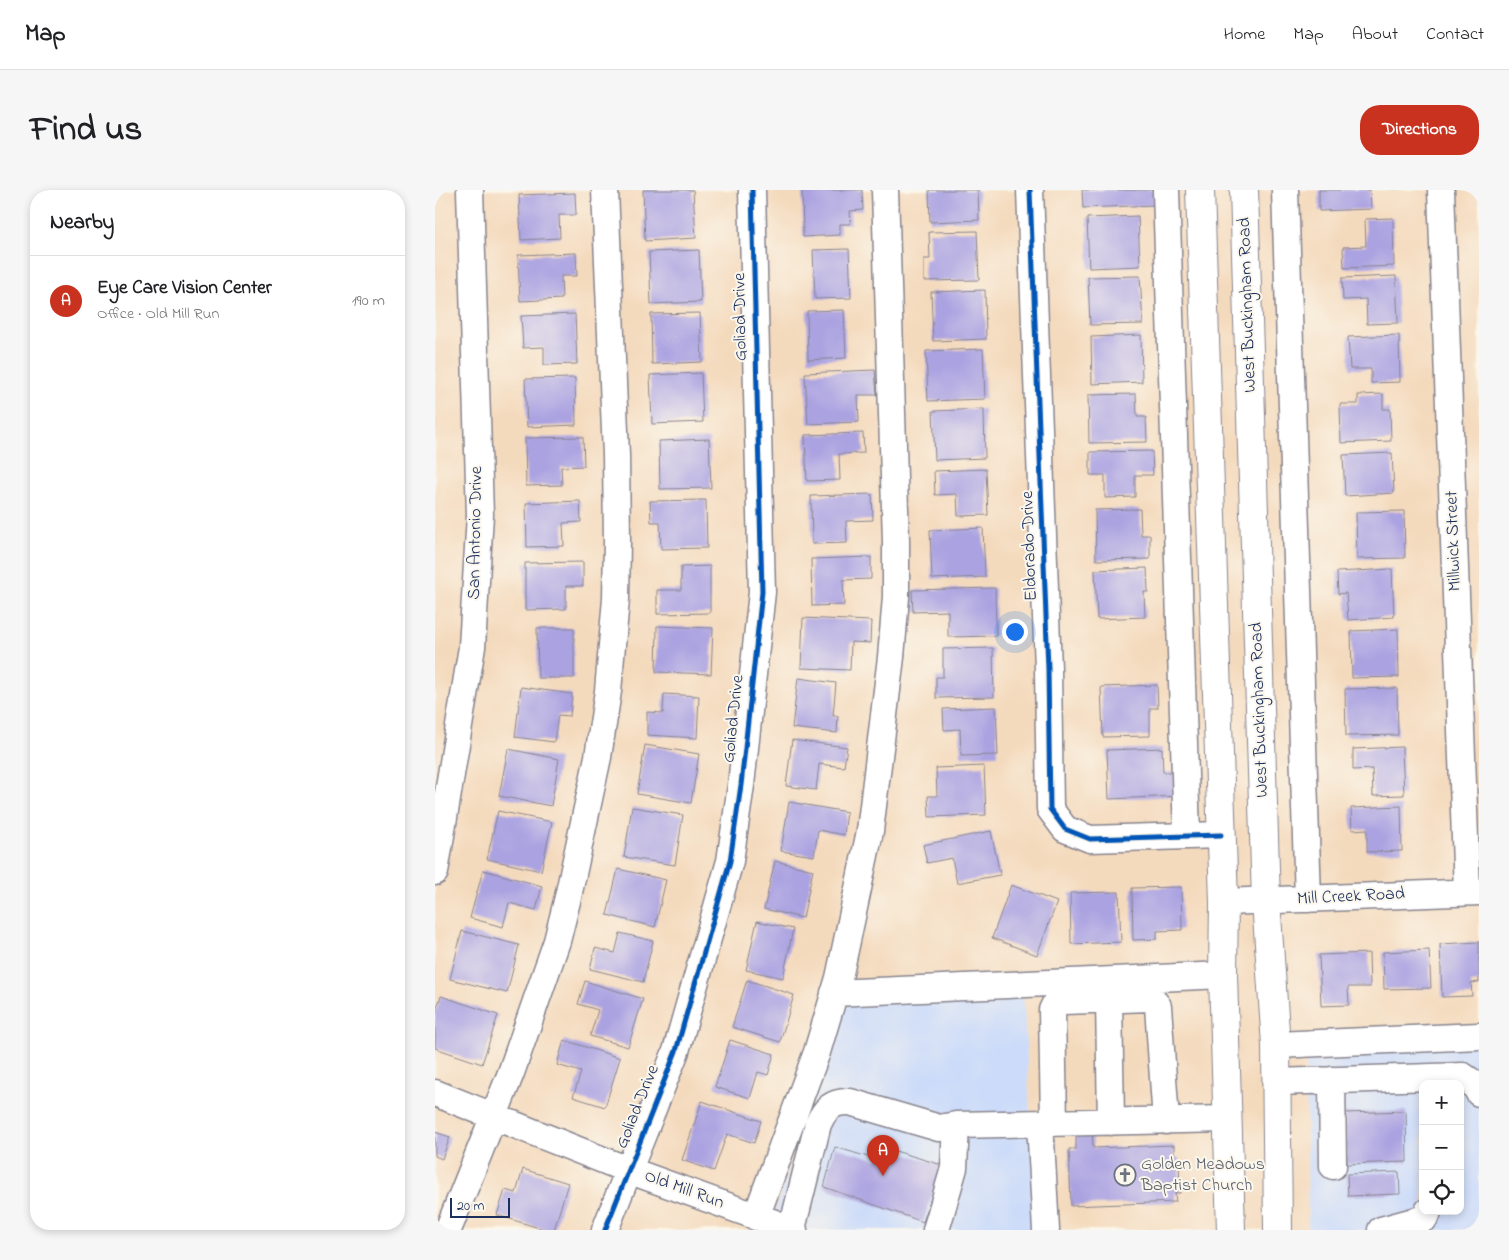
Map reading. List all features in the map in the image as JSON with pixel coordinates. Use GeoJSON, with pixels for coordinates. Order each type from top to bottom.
{"type":"FeatureCollection","features":[{"type":"Feature","properties":{"kind":"main road"},"geometry":{"type":"LineString","coordinates":[[1200,190],[1224,902],[1223,976],[1231,1230]]}},
{"type":"Feature","properties":{"kind":"main road","name":"West Buckingham Road"},"geometry":{"type":"LineString","coordinates":[[1244,190],[1266,901],[1276,1044],[1278,1230]]}},
{"type":"Feature","properties":{"kind":"street","name":"San Antonio Drive"},"geometry":{"type":"LineString","coordinates":[[435,872],[472,647],[480,515],[470,190]]}},
{"type":"Feature","properties":{"kind":"street"},"geometry":{"type":"LineString","coordinates":[[448,1230],[495,1117],[557,941],[598,757],[608,691],[616,599],[617,530],[616,455],[605,190]]}},
{"type":"Feature","properties":{"kind":"street","name":"Goliad Drive"},"geometry":{"type":"LineString","coordinates":[[605,1230],[676,1051],[730,861],[741,785],[762,592],[752,190]]}},
{"type":"Feature","properties":{"kind":"street"},"geometry":{"type":"LineString","coordinates":[[760,1222],[817,1052],[839,978],[870,831],[891,657],[896,597],[896,541],[885,190]]}},
{"type":"Feature","properties":{"kind":"street","name":"Eldorado Drive"},"geometry":{"type":"LineString","coordinates":[[1030,190],[1048,670],[1050,809],[1065,829],[1090,839],[1221,835]]}},
{"type":"Feature","properties":{"kind":"street"},"geometry":{"type":"LineString","coordinates":[[1166,190],[1187,836]]}},
{"type":"Feature","properties":{"kind":"street"},"geometry":{"type":"LineString","coordinates":[[1285,190],[1308,899]]}},
{"type":"Feature","properties":{"kind":"street","name":"Millwick Street"},"geometry":{"type":"LineString","coordinates":[[1441,190],[1473,892]]}},
{"type":"Feature","properties":{"kind":"street","name":"Mill Creek Road"},"geometry":{"type":"LineString","coordinates":[[1224,902],[1473,892]]}},
{"type":"Feature","properties":{"kind":"street"},"geometry":{"type":"LineString","coordinates":[[834,993],[1223,976]]}},
{"type":"Feature","properties":{"kind":"street"},"geometry":{"type":"LineString","coordinates":[[1046,1230],[1047,1123],[1052,1010],[1056,1002],[1151,998],[1154,1000],[1158,1006],[1166,1121]]}},
{"type":"Feature","properties":{"kind":"street"},"geometry":{"type":"LineString","coordinates":[[1109,1000],[1111,1122]]}},
{"type":"Feature","properties":{"kind":"street"},"geometry":{"type":"LineString","coordinates":[[1276,1044],[1479,1036]]}},
{"type":"Feature","properties":{"kind":"street"},"geometry":{"type":"LineString","coordinates":[[1276,1082],[1463,1076],[1473,1083],[1479,1094]]}},
{"type":"Feature","properties":{"kind":"street"},"geometry":{"type":"LineString","coordinates":[[1332,1080],[1333,1166]]}},
{"type":"Feature","properties":{"kind":"street","name":"Old Mill Run"},"geometry":{"type":"LineString","coordinates":[[435,1093],[760,1222],[793,1230]]}},
{"type":"Feature","properties":{"kind":"street"},"geometry":{"type":"LineString","coordinates":[[793,1230],[818,1124],[825,1110],[841,1101],[939,1128],[955,1125],[1227,1119]]}},
{"type":"Feature","properties":{"kind":"street"},"geometry":{"type":"LineString","coordinates":[[936,1230],[954,1168],[955,1125]]}},
{"type":"Feature","properties":{"kind":"street"},"geometry":{"type":"LineString","coordinates":[[1381,1230],[1425,1218],[1427,1215]]}},
{"type":"Feature","properties":{"kind":"shaded area"},"geometry":{"type":"Polygon","coordinates":[[[1023,989],[1037,1230],[768,1230],[849,997],[1023,989]]]}},
{"type":"Feature","properties":{"kind":"shaded area"},"geometry":{"type":"Polygon","coordinates":[[[1479,1038],[1479,1230],[1308,1230],[1306,1045],[1479,1038]]]}},
{"type":"Feature","properties":{"kind":"building"},"geometry":{"type":"Polygon","coordinates":[[[643,190],[693,190],[696,238],[645,241],[643,190]]]}},
{"type":"Feature","properties":{"kind":"building"},"geometry":{"type":"Polygon","coordinates":[[[802,190],[862,190],[863,210],[850,211],[851,224],[840,224],[840,235],[803,237],[802,190]]]}},
{"type":"Feature","properties":{"kind":"building"},"geometry":{"type":"Polygon","coordinates":[[[929,190],[978,190],[979,220],[930,222],[929,190]]]}},
{"type":"Feature","properties":{"kind":"building"},"geometry":{"type":"Polygon","coordinates":[[[1082,190],[1155,190],[1155,205],[1083,208],[1082,190]]]}},
{"type":"Feature","properties":{"kind":"building"},"geometry":{"type":"Polygon","coordinates":[[[1319,190],[1370,190],[1371,209],[1319,211],[1319,190]]]}},
{"type":"Feature","properties":{"kind":"building"},"geometry":{"type":"Polygon","coordinates":[[[575,193],[576,215],[559,215],[560,238],[521,240],[519,195],[575,193]]]}},
{"type":"Feature","properties":{"kind":"building"},"geometry":{"type":"Polygon","coordinates":[[[1138,216],[1140,266],[1089,268],[1087,218],[1138,216]]]}},
{"type":"Feature","properties":{"kind":"building"},"geometry":{"type":"Polygon","coordinates":[[[1393,218],[1394,266],[1344,268],[1343,247],[1366,246],[1365,219],[1393,218]]]}},
{"type":"Feature","properties":{"kind":"building"},"geometry":{"type":"Polygon","coordinates":[[[977,231],[979,280],[924,281],[924,259],[930,259],[929,232],[977,231]]]}},
{"type":"Feature","properties":{"kind":"building"},"geometry":{"type":"Polygon","coordinates":[[[849,249],[851,298],[815,299],[813,250],[849,249]]]}},
{"type":"Feature","properties":{"kind":"building"},"geometry":{"type":"Polygon","coordinates":[[[699,250],[701,302],[651,304],[649,252],[699,250]]]}},
{"type":"Feature","properties":{"kind":"building"},"geometry":{"type":"Polygon","coordinates":[[[576,253],[577,276],[561,276],[562,299],[520,301],[518,255],[576,253]]]}},
{"type":"Feature","properties":{"kind":"building"},"geometry":{"type":"Polygon","coordinates":[[[1140,276],[1143,324],[1090,325],[1088,277],[1140,276]]]}},
{"type":"Feature","properties":{"kind":"building"},"geometry":{"type":"Polygon","coordinates":[[[1396,276],[1398,323],[1367,324],[1366,299],[1343,300],[1342,278],[1396,276]]]}},
{"type":"Feature","properties":{"kind":"building"},"geometry":{"type":"Polygon","coordinates":[[[985,290],[986,339],[933,341],[931,292],[985,290]]]}},
{"type":"Feature","properties":{"kind":"building"},"geometry":{"type":"Polygon","coordinates":[[[844,310],[846,358],[808,360],[807,311],[844,310]]]}},
{"type":"Feature","properties":{"kind":"building"},"geometry":{"type":"Polygon","coordinates":[[[700,313],[702,362],[652,364],[651,314],[700,313]]]}},
{"type":"Feature","properties":{"kind":"building"},"geometry":{"type":"Polygon","coordinates":[[[575,314],[577,364],[544,365],[544,347],[523,348],[521,316],[575,314]]]}},
{"type":"Feature","properties":{"kind":"building"},"geometry":{"type":"Polygon","coordinates":[[[1141,335],[1142,382],[1092,384],[1091,337],[1141,335]]]}},
{"type":"Feature","properties":{"kind":"building"},"geometry":{"type":"Polygon","coordinates":[[[1399,335],[1400,382],[1371,383],[1371,369],[1350,369],[1348,337],[1399,335]]]}},
{"type":"Feature","properties":{"kind":"building"},"geometry":{"type":"Polygon","coordinates":[[[983,349],[985,399],[928,401],[926,351],[983,349]]]}},
{"type":"Feature","properties":{"kind":"building"},"geometry":{"type":"Polygon","coordinates":[[[875,370],[877,395],[858,395],[859,422],[808,424],[805,373],[875,370]]]}},
{"type":"Feature","properties":{"kind":"building"},"geometry":{"type":"Polygon","coordinates":[[[701,373],[703,422],[652,424],[650,375],[701,373]]]}},
{"type":"Feature","properties":{"kind":"building"},"geometry":{"type":"Polygon","coordinates":[[[575,378],[576,425],[527,427],[525,379],[575,378]]]}},
{"type":"Feature","properties":{"kind":"building"},"geometry":{"type":"Polygon","coordinates":[[[1136,394],[1137,417],[1146,417],[1147,442],[1089,443],[1088,395],[1136,394]]]}},
{"type":"Feature","properties":{"kind":"building"},"geometry":{"type":"Polygon","coordinates":[[[1383,394],[1383,409],[1390,409],[1391,441],[1341,443],[1340,404],[1358,404],[1358,395],[1383,394]]]}},
{"type":"Feature","properties":{"kind":"building"},"geometry":{"type":"Polygon","coordinates":[[[984,409],[985,458],[935,460],[933,411],[984,409]]]}},
{"type":"Feature","properties":{"kind":"building"},"geometry":{"type":"Polygon","coordinates":[[[863,433],[864,453],[839,454],[840,480],[807,481],[805,435],[863,433]]]}},
{"type":"Feature","properties":{"kind":"building"},"geometry":{"type":"Polygon","coordinates":[[[583,437],[584,466],[561,467],[562,485],[526,486],[525,438],[583,437]]]}},
{"type":"Feature","properties":{"kind":"building"},"geometry":{"type":"Polygon","coordinates":[[[709,439],[711,488],[660,489],[659,441],[709,439]]]}},
{"type":"Feature","properties":{"kind":"building"},"geometry":{"type":"Polygon","coordinates":[[[1152,451],[1153,475],[1135,475],[1135,497],[1105,498],[1105,475],[1090,475],[1090,452],[1152,451]]]}},
{"type":"Feature","properties":{"kind":"building"},"geometry":{"type":"Polygon","coordinates":[[[1392,453],[1394,493],[1345,496],[1343,455],[1392,453]]]}},
{"type":"Feature","properties":{"kind":"building"},"geometry":{"type":"Polygon","coordinates":[[[986,469],[988,515],[958,516],[957,494],[935,495],[934,471],[986,469]]]}},
{"type":"Feature","properties":{"kind":"building"},"geometry":{"type":"Polygon","coordinates":[[[872,494],[873,520],[846,521],[847,543],[812,544],[811,496],[872,494]]]}},
{"type":"Feature","properties":{"kind":"building"},"geometry":{"type":"Polygon","coordinates":[[[706,500],[707,548],[661,549],[660,522],[651,522],[650,501],[706,500]]]}},
{"type":"Feature","properties":{"kind":"building"},"geometry":{"type":"Polygon","coordinates":[[[580,501],[581,522],[563,523],[564,546],[527,547],[526,503],[580,501]]]}},
{"type":"Feature","properties":{"kind":"building"},"geometry":{"type":"Polygon","coordinates":[[[1140,509],[1141,535],[1150,535],[1150,559],[1096,560],[1095,510],[1140,509]]]}},
{"type":"Feature","properties":{"kind":"building"},"geometry":{"type":"Polygon","coordinates":[[[1404,511],[1405,558],[1357,559],[1356,512],[1404,511]]]}},
{"type":"Feature","properties":{"kind":"building"},"geometry":{"type":"Polygon","coordinates":[[[983,528],[985,577],[932,579],[930,530],[983,528]]]}},
{"type":"Feature","properties":{"kind":"building"},"geometry":{"type":"Polygon","coordinates":[[[871,557],[871,579],[843,580],[844,605],[812,606],[811,559],[871,557]]]}},
{"type":"Feature","properties":{"kind":"building"},"geometry":{"type":"Polygon","coordinates":[[[583,562],[583,586],[566,586],[566,609],[525,610],[525,563],[583,562]]]}},
{"type":"Feature","properties":{"kind":"building"},"geometry":{"type":"Polygon","coordinates":[[[710,566],[710,613],[657,614],[657,590],[681,590],[681,567],[710,566]]]}},
{"type":"Feature","properties":{"kind":"building"},"geometry":{"type":"Polygon","coordinates":[[[1147,568],[1148,592],[1144,592],[1145,617],[1097,619],[1095,570],[1147,568]]]}},
{"type":"Feature","properties":{"kind":"building"},"geometry":{"type":"Polygon","coordinates":[[[1392,569],[1394,617],[1348,620],[1346,593],[1338,594],[1337,572],[1392,569]]]}},
{"type":"Feature","properties":{"kind":"building"},"geometry":{"type":"Polygon","coordinates":[[[995,588],[996,636],[948,637],[948,611],[913,612],[912,590],[995,588]]]}},
{"type":"Feature","properties":{"kind":"building"},"geometry":{"type":"Polygon","coordinates":[[[803,618],[871,621],[870,643],[851,642],[850,670],[801,668],[803,618]]]}},
{"type":"Feature","properties":{"kind":"building"},"geometry":{"type":"Polygon","coordinates":[[[657,626],[713,628],[711,674],[656,672],[657,626]]]}},
{"type":"Feature","properties":{"kind":"building"},"geometry":{"type":"Polygon","coordinates":[[[537,628],[574,628],[574,678],[538,678],[537,628]]]}},
{"type":"Feature","properties":{"kind":"building"},"geometry":{"type":"Polygon","coordinates":[[[1398,629],[1399,677],[1352,678],[1351,631],[1398,629]]]}},
{"type":"Feature","properties":{"kind":"building"},"geometry":{"type":"Polygon","coordinates":[[[993,648],[994,697],[936,698],[936,677],[943,677],[943,649],[993,648]]]}},
{"type":"Feature","properties":{"kind":"building"},"geometry":{"type":"Polygon","coordinates":[[[798,678],[836,683],[833,716],[838,716],[837,733],[792,728],[798,678]]]}},
{"type":"Feature","properties":{"kind":"building"},"geometry":{"type":"Polygon","coordinates":[[[1157,685],[1158,708],[1150,708],[1150,736],[1103,737],[1101,687],[1157,685]]]}},
{"type":"Feature","properties":{"kind":"building"},"geometry":{"type":"Polygon","coordinates":[[[521,687],[572,694],[570,716],[558,715],[554,742],[515,737],[521,687]]]}},
{"type":"Feature","properties":{"kind":"building"},"geometry":{"type":"Polygon","coordinates":[[[1397,688],[1398,735],[1346,736],[1345,689],[1397,688]]]}},
{"type":"Feature","properties":{"kind":"building"},"geometry":{"type":"Polygon","coordinates":[[[664,694],[699,696],[697,738],[647,735],[647,712],[663,713],[664,694]]]}},
{"type":"Feature","properties":{"kind":"building"},"geometry":{"type":"Polygon","coordinates":[[[996,707],[998,755],[961,756],[960,729],[944,730],[943,709],[996,707]]]}},
{"type":"Feature","properties":{"kind":"building"},"geometry":{"type":"Polygon","coordinates":[[[792,740],[847,747],[844,767],[819,764],[816,790],[786,786],[792,740]]]}},
{"type":"Feature","properties":{"kind":"building"},"geometry":{"type":"Polygon","coordinates":[[[645,745],[699,754],[691,803],[637,794],[645,745]]]}},
{"type":"Feature","properties":{"kind":"building"},"geometry":{"type":"Polygon","coordinates":[[[1402,747],[1404,795],[1373,796],[1372,769],[1353,770],[1353,749],[1402,747]]]}},
{"type":"Feature","properties":{"kind":"building"},"geometry":{"type":"Polygon","coordinates":[[[1162,748],[1163,772],[1179,772],[1180,796],[1109,799],[1107,750],[1162,748]]]}},
{"type":"Feature","properties":{"kind":"building"},"geometry":{"type":"Polygon","coordinates":[[[508,749],[559,759],[551,806],[499,796],[508,749]]]}},
{"type":"Feature","properties":{"kind":"building"},"geometry":{"type":"Polygon","coordinates":[[[984,766],[986,815],[929,817],[928,796],[937,796],[936,768],[984,766]]]}},
{"type":"Feature","properties":{"kind":"building"},"geometry":{"type":"Polygon","coordinates":[[[789,802],[847,812],[844,835],[818,830],[814,856],[781,851],[789,802]]]}},
{"type":"Feature","properties":{"kind":"building"},"geometry":{"type":"Polygon","coordinates":[[[1401,806],[1402,851],[1367,852],[1367,829],[1352,830],[1351,808],[1401,806]]]}},
{"type":"Feature","properties":{"kind":"building"},"geometry":{"type":"Polygon","coordinates":[[[632,807],[683,815],[675,865],[624,857],[632,807]]]}},
{"type":"Feature","properties":{"kind":"building"},"geometry":{"type":"Polygon","coordinates":[[[498,811],[552,822],[541,871],[487,859],[498,811]]]}},
{"type":"Feature","properties":{"kind":"building"},"geometry":{"type":"Polygon","coordinates":[[[991,831],[1000,875],[957,883],[952,858],[927,863],[923,845],[991,831]]]}},
{"type":"Feature","properties":{"kind":"building"},"geometry":{"type":"Polygon","coordinates":[[[775,861],[813,870],[803,918],[764,909],[775,861]]]}},
{"type":"Feature","properties":{"kind":"building"},"geometry":{"type":"Polygon","coordinates":[[[618,869],[666,880],[655,927],[607,915],[618,869]]]}},
{"type":"Feature","properties":{"kind":"building"},"geometry":{"type":"Polygon","coordinates":[[[483,870],[542,886],[536,910],[509,903],[503,927],[470,918],[483,870]]]}},
{"type":"Feature","properties":{"kind":"building"},"geometry":{"type":"Polygon","coordinates":[[[1011,885],[1057,902],[1037,955],[992,938],[1011,885]]]}},
{"type":"Feature","properties":{"kind":"building"},"geometry":{"type":"Polygon","coordinates":[[[1181,887],[1182,930],[1157,931],[1157,939],[1133,940],[1132,888],[1181,887]]]}},
{"type":"Feature","properties":{"kind":"building"},"geometry":{"type":"Polygon","coordinates":[[[1119,892],[1121,942],[1071,944],[1070,893],[1119,892]]]}},
{"type":"Feature","properties":{"kind":"building"},"geometry":{"type":"Polygon","coordinates":[[[757,921],[793,929],[783,978],[746,970],[757,921]]]}},
{"type":"Feature","properties":{"kind":"building"},"geometry":{"type":"Polygon","coordinates":[[[462,931],[519,945],[507,993],[450,979],[462,931]]]}},
{"type":"Feature","properties":{"kind":"building"},"geometry":{"type":"Polygon","coordinates":[[[620,933],[653,941],[643,982],[590,969],[595,948],[615,953],[620,933]]]}},
{"type":"Feature","properties":{"kind":"building"},"geometry":{"type":"Polygon","coordinates":[[[1479,942],[1479,982],[1471,983],[1472,996],[1442,997],[1440,944],[1479,942]]]}},
{"type":"Feature","properties":{"kind":"building"},"geometry":{"type":"Polygon","coordinates":[[[1429,950],[1431,988],[1384,989],[1383,952],[1429,950]]]}},
{"type":"Feature","properties":{"kind":"building"},"geometry":{"type":"Polygon","coordinates":[[[1369,953],[1370,987],[1348,987],[1349,1005],[1321,1006],[1319,955],[1369,953]]]}},
{"type":"Feature","properties":{"kind":"building"},"geometry":{"type":"Polygon","coordinates":[[[747,980],[794,995],[780,1042],[732,1027],[747,980]]]}},
{"type":"Feature","properties":{"kind":"building"},"geometry":{"type":"Polygon","coordinates":[[[585,981],[643,999],[628,1047],[590,1036],[598,1010],[578,1004],[585,981]]]}},
{"type":"Feature","properties":{"kind":"building"},"geometry":{"type":"Polygon","coordinates":[[[441,996],[498,1015],[482,1064],[435,1048],[435,1013],[441,996]]]}},
{"type":"Feature","properties":{"kind":"building"},"geometry":{"type":"Polygon","coordinates":[[[564,1040],[620,1058],[605,1107],[573,1097],[581,1072],[557,1065],[564,1040]]]}},
{"type":"Feature","properties":{"kind":"building"},"geometry":{"type":"Polygon","coordinates":[[[730,1040],[774,1054],[768,1075],[758,1072],[750,1098],[715,1087],[730,1040]]]}},
{"type":"Feature","properties":{"kind":"building"},"geometry":{"type":"Polygon","coordinates":[[[702,1101],[761,1121],[754,1143],[727,1134],[714,1171],[682,1160],[702,1101]]]}},
{"type":"Feature","properties":{"kind":"building"},"geometry":{"type":"Polygon","coordinates":[[[1406,1111],[1407,1162],[1347,1164],[1345,1113],[1406,1111]]]}},
{"type":"Feature","properties":{"kind":"building","name":"Golden Meadows Baptist Church"},"geometry":{"type":"Polygon","coordinates":[[[1076,1127],[1092,1127],[1093,1148],[1174,1145],[1174,1158],[1179,1158],[1180,1193],[1175,1193],[1176,1202],[1071,1206],[1069,1149],[1076,1149],[1076,1127]]]}},
{"type":"Feature","properties":{"kind":"building"},"geometry":{"type":"Polygon","coordinates":[[[435,1132],[450,1137],[442,1159],[435,1156],[435,1132]]]}},
{"type":"Feature","properties":{"kind":"building"},"geometry":{"type":"Polygon","coordinates":[[[835,1147],[878,1160],[882,1147],[942,1165],[923,1222],[824,1187],[835,1147]]]}},
{"type":"Feature","properties":{"kind":"building"},"geometry":{"type":"Polygon","coordinates":[[[523,1169],[568,1183],[554,1230],[546,1230],[497,1215],[505,1190],[516,1193],[523,1169]]]}},
{"type":"Feature","properties":{"kind":"building"},"geometry":{"type":"Polygon","coordinates":[[[1399,1172],[1400,1194],[1348,1196],[1347,1174],[1399,1172]]]}},
{"type":"Feature","properties":{"kind":"cycle path"},"geometry":{"type":"LineString","coordinates":[[605,1230],[676,1051],[730,861],[741,785],[762,592],[752,190]]}},
{"type":"Feature","properties":{"kind":"cycle path"},"geometry":{"type":"LineString","coordinates":[[1030,190],[1048,669],[1050,809],[1065,829],[1090,839],[1221,835]]}},
{"type":"Feature","properties":{"kind":"place","name":"Golden Meadows Baptist Church"},"geometry":{"type":"Point","coordinates":[1125,1175]}},
{"type":"Feature","properties":{"kind":"place","name":"Eye Care Vision Center"},"geometry":{"type":"Point","coordinates":[883,1176]}}]}
